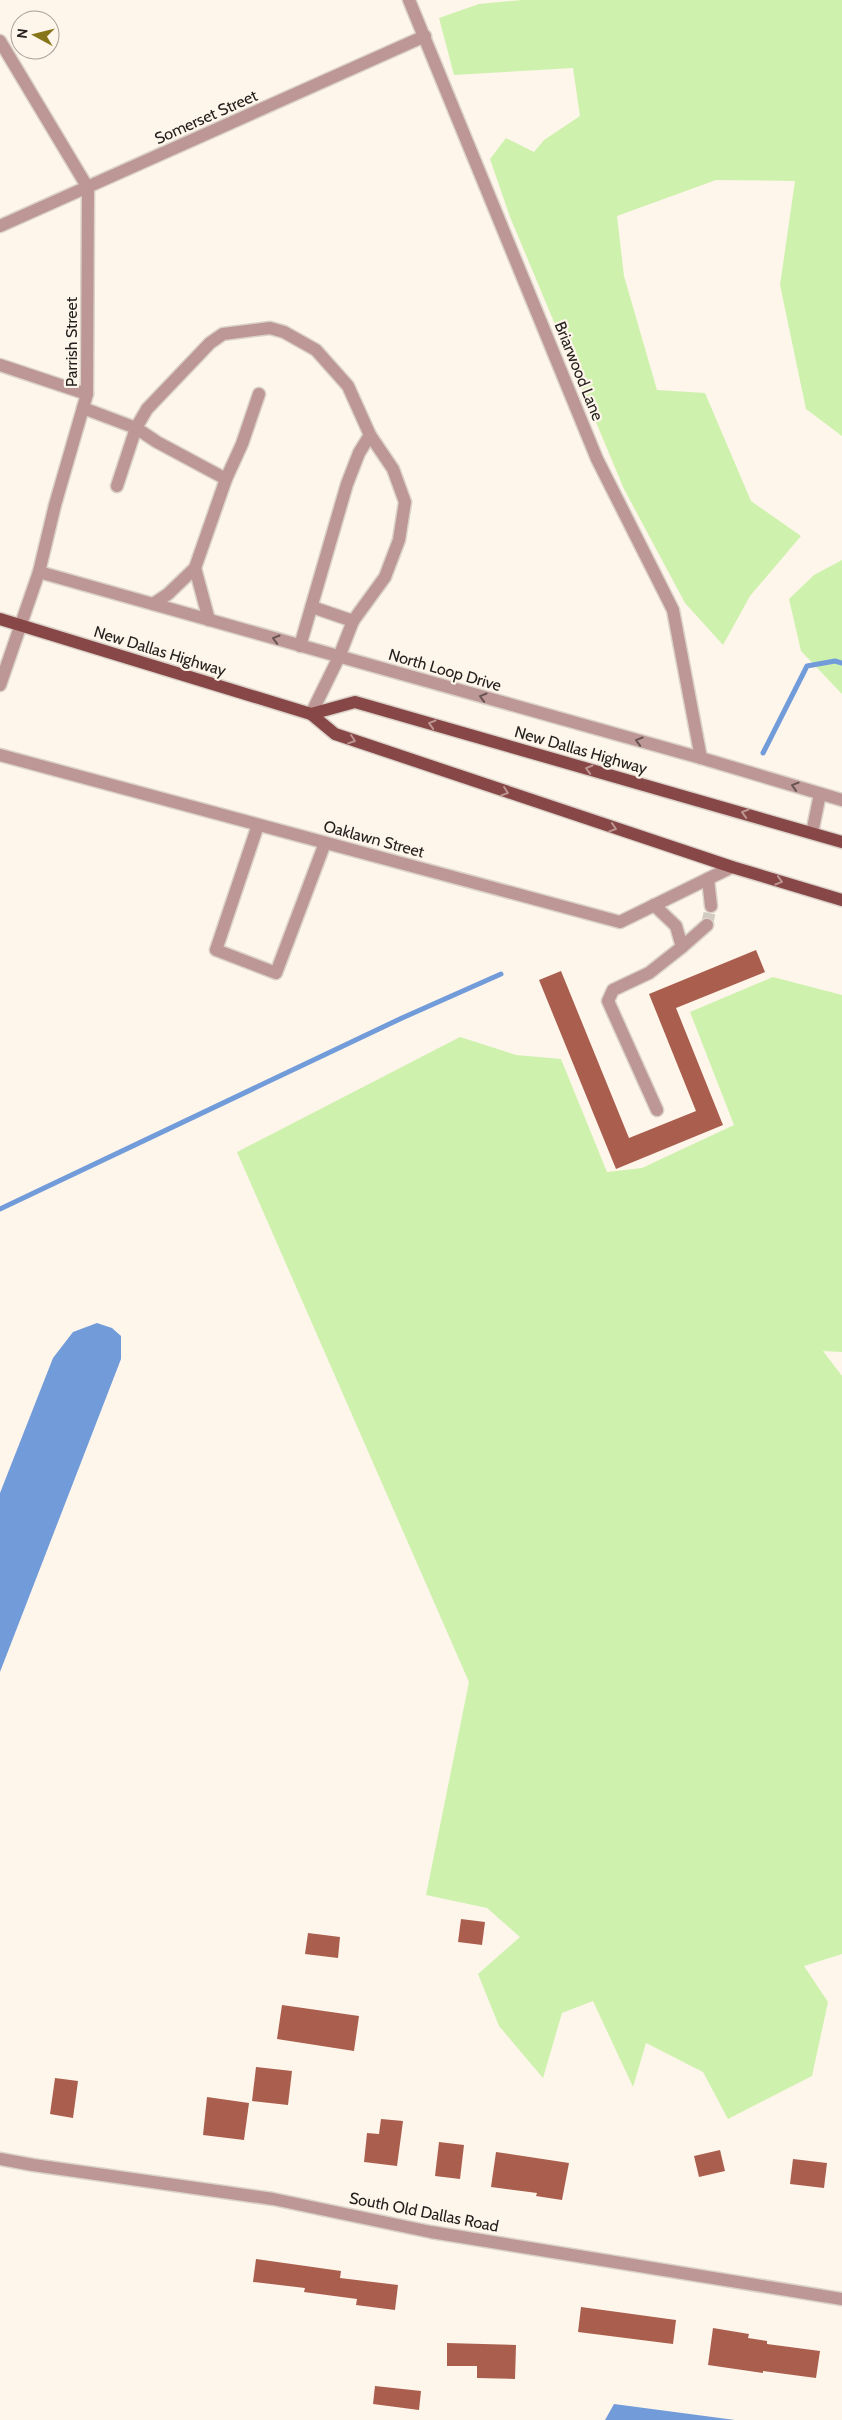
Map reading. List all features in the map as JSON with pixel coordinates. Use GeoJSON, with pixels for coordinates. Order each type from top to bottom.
{"type":"FeatureCollection","features":[{"type":"Feature","properties":{"kind":"main road","name":"New Dallas Highway"},"geometry":{"type":"LineString","coordinates":[[0,618],[311,714],[335,734],[732,867]]}},
{"type":"Feature","properties":{"kind":"main road","name":"New Dallas Highway"},"geometry":{"type":"LineString","coordinates":[[311,714],[355,702],[842,842]]}},
{"type":"Feature","properties":{"kind":"main road"},"geometry":{"type":"LineString","coordinates":[[732,867],[842,900]]}},
{"type":"Feature","properties":{"kind":"street","name":"Briarwood Lane"},"geometry":{"type":"LineString","coordinates":[[409,0],[597,460],[673,610],[701,758]]}},
{"type":"Feature","properties":{"kind":"street","name":"Somerset Street"},"geometry":{"type":"LineString","coordinates":[[0,226],[425,36]]}},
{"type":"Feature","properties":{"kind":"street"},"geometry":{"type":"LineString","coordinates":[[0,41],[88,188]]}},
{"type":"Feature","properties":{"kind":"street","name":"Parrish Street"},"geometry":{"type":"LineString","coordinates":[[0,685],[39,572],[55,505],[87,394],[88,188]]}},
{"type":"Feature","properties":{"kind":"street"},"geometry":{"type":"LineString","coordinates":[[117,486],[136,428],[147,409],[210,343],[224,334],[270,328],[284,332],[316,350],[348,386],[370,435],[394,470],[405,502],[399,540],[385,577],[353,621],[339,657],[311,714]]}},
{"type":"Feature","properties":{"kind":"street"},"geometry":{"type":"LineString","coordinates":[[0,364],[87,394]]}},
{"type":"Feature","properties":{"kind":"street"},"geometry":{"type":"LineString","coordinates":[[153,604],[168,594],[195,568],[226,479],[242,444],[259,394]]}},
{"type":"Feature","properties":{"kind":"street"},"geometry":{"type":"LineString","coordinates":[[83,408],[136,428],[157,442],[226,479]]}},
{"type":"Feature","properties":{"kind":"street"},"geometry":{"type":"LineString","coordinates":[[300,646],[347,484],[359,453],[370,435]]}},
{"type":"Feature","properties":{"kind":"street"},"geometry":{"type":"LineString","coordinates":[[195,568],[208,620]]}},
{"type":"Feature","properties":{"kind":"street","name":"North Loop Drive"},"geometry":{"type":"LineString","coordinates":[[39,572],[701,758],[842,800]]}},
{"type":"Feature","properties":{"kind":"street"},"geometry":{"type":"LineString","coordinates":[[312,607],[353,621]]}},
{"type":"Feature","properties":{"kind":"street","name":"Oaklawn Street"},"geometry":{"type":"LineString","coordinates":[[0,755],[620,922],[732,867]]}},
{"type":"Feature","properties":{"kind":"street"},"geometry":{"type":"LineString","coordinates":[[812,833],[820,794]]}},
{"type":"Feature","properties":{"kind":"street"},"geometry":{"type":"LineString","coordinates":[[258,825],[216,950],[276,973],[325,842]]}},
{"type":"Feature","properties":{"kind":"street"},"geometry":{"type":"LineString","coordinates":[[708,879],[710,906]]}},
{"type":"Feature","properties":{"kind":"street"},"geometry":{"type":"LineString","coordinates":[[654,906],[676,926],[682,947]]}},
{"type":"Feature","properties":{"kind":"street"},"geometry":{"type":"LineString","coordinates":[[658,1110],[608,1001],[612,990],[649,973],[707,925]]}},
{"type":"Feature","properties":{"kind":"street","name":"South Old Dallas Road"},"geometry":{"type":"LineString","coordinates":[[0,2159],[273,2199],[431,2232],[842,2299]]}},
{"type":"Feature","properties":{"kind":"green space"},"geometry":{"type":"Polygon","coordinates":[[[522,0],[842,0],[842,436],[806,409],[780,285],[795,181],[716,180],[617,216],[624,276],[657,390],[705,393],[751,501],[801,536],[750,596],[723,645],[685,603],[624,489],[510,217],[490,159],[506,138],[534,152],[544,140],[580,116],[573,68],[454,75],[439,18],[479,4],[522,0]]]}},
{"type":"Feature","properties":{"kind":"green space"},"geometry":{"type":"Polygon","coordinates":[[[842,560],[842,694],[801,651],[789,599],[814,575],[842,560]]]}},
{"type":"Feature","properties":{"kind":"green space"},"geometry":{"type":"Polygon","coordinates":[[[773,977],[842,995],[842,1352],[823,1351],[842,1376],[842,1954],[804,1966],[828,2002],[812,2076],[728,2119],[703,2072],[646,2043],[633,2087],[593,2001],[562,2013],[543,2078],[499,2026],[478,1974],[520,1937],[487,1908],[426,1895],[469,1682],[237,1152],[460,1037],[516,1055],[561,1059],[607,1172],[642,1168],[734,1125],[690,1012],[773,977]]]}},
{"type":"Feature","properties":{"kind":"water"},"geometry":{"type":"Polygon","coordinates":[[[97,1323],[112,1328],[121,1336],[121,1359],[0,1672],[0,1493],[53,1358],[73,1332],[97,1323]]]}},
{"type":"Feature","properties":{"kind":"water"},"geometry":{"type":"Polygon","coordinates":[[[614,2404],[735,2420],[605,2420],[614,2404]]]}},
{"type":"Feature","properties":{"kind":"building"},"geometry":{"type":"Polygon","coordinates":[[[756,950],[765,972],[676,1008],[723,1125],[616,1169],[539,980],[561,971],[629,1138],[696,1111],[649,994],[756,950]]]}},
{"type":"Feature","properties":{"kind":"building"},"geometry":{"type":"Polygon","coordinates":[[[461,1919],[485,1922],[482,1945],[458,1942],[461,1919]]]}},
{"type":"Feature","properties":{"kind":"building"},"geometry":{"type":"Polygon","coordinates":[[[308,1933],[340,1937],[338,1958],[305,1954],[308,1933]]]}},
{"type":"Feature","properties":{"kind":"building"},"geometry":{"type":"Polygon","coordinates":[[[282,2005],[359,2016],[354,2051],[277,2039],[282,2005]]]}},
{"type":"Feature","properties":{"kind":"building"},"geometry":{"type":"Polygon","coordinates":[[[256,2067],[292,2071],[288,2105],[252,2101],[256,2067]]]}},
{"type":"Feature","properties":{"kind":"building"},"geometry":{"type":"Polygon","coordinates":[[[55,2078],[78,2081],[73,2118],[50,2114],[55,2078]]]}},
{"type":"Feature","properties":{"kind":"building"},"geometry":{"type":"Polygon","coordinates":[[[207,2097],[249,2103],[244,2140],[203,2135],[207,2097]]]}},
{"type":"Feature","properties":{"kind":"building"},"geometry":{"type":"Polygon","coordinates":[[[381,2119],[403,2121],[397,2166],[364,2162],[367,2133],[379,2134],[381,2119]]]}},
{"type":"Feature","properties":{"kind":"building"},"geometry":{"type":"Polygon","coordinates":[[[439,2142],[464,2145],[460,2179],[435,2176],[439,2142]]]}},
{"type":"Feature","properties":{"kind":"building"},"geometry":{"type":"Polygon","coordinates":[[[720,2150],[725,2171],[699,2177],[694,2156],[720,2150]]]}},
{"type":"Feature","properties":{"kind":"building"},"geometry":{"type":"Polygon","coordinates":[[[496,2152],[569,2163],[562,2200],[536,2196],[537,2193],[491,2187],[496,2152]]]}},
{"type":"Feature","properties":{"kind":"building"},"geometry":{"type":"Polygon","coordinates":[[[793,2159],[827,2163],[824,2188],[790,2184],[793,2159]]]}},
{"type":"Feature","properties":{"kind":"building"},"geometry":{"type":"Polygon","coordinates":[[[256,2259],[341,2271],[340,2278],[398,2285],[395,2310],[356,2305],[357,2299],[304,2292],[305,2288],[253,2282],[256,2259]]]}},
{"type":"Feature","properties":{"kind":"building"},"geometry":{"type":"Polygon","coordinates":[[[581,2307],[676,2320],[673,2344],[578,2332],[581,2307]]]}},
{"type":"Feature","properties":{"kind":"building"},"geometry":{"type":"Polygon","coordinates":[[[713,2328],[749,2334],[748,2338],[767,2341],[767,2344],[820,2351],[816,2378],[708,2365],[713,2328]]]}},
{"type":"Feature","properties":{"kind":"building"},"geometry":{"type":"Polygon","coordinates":[[[447,2343],[516,2345],[515,2379],[477,2378],[477,2366],[447,2366],[447,2343]]]}},
{"type":"Feature","properties":{"kind":"building"},"geometry":{"type":"Polygon","coordinates":[[[375,2386],[421,2391],[419,2410],[373,2404],[375,2386]]]}},
{"type":"Feature","properties":{"kind":"waterway"},"geometry":{"type":"LineString","coordinates":[[763,753],[807,666],[835,661],[842,663]]}},
{"type":"Feature","properties":{"kind":"waterway"},"geometry":{"type":"LineString","coordinates":[[0,1209],[402,1018],[501,974]]}},
{"type":"Feature","properties":{"kind":"tunnel"},"geometry":{"type":"LineString","coordinates":[[707,925],[711,906]]}}]}
